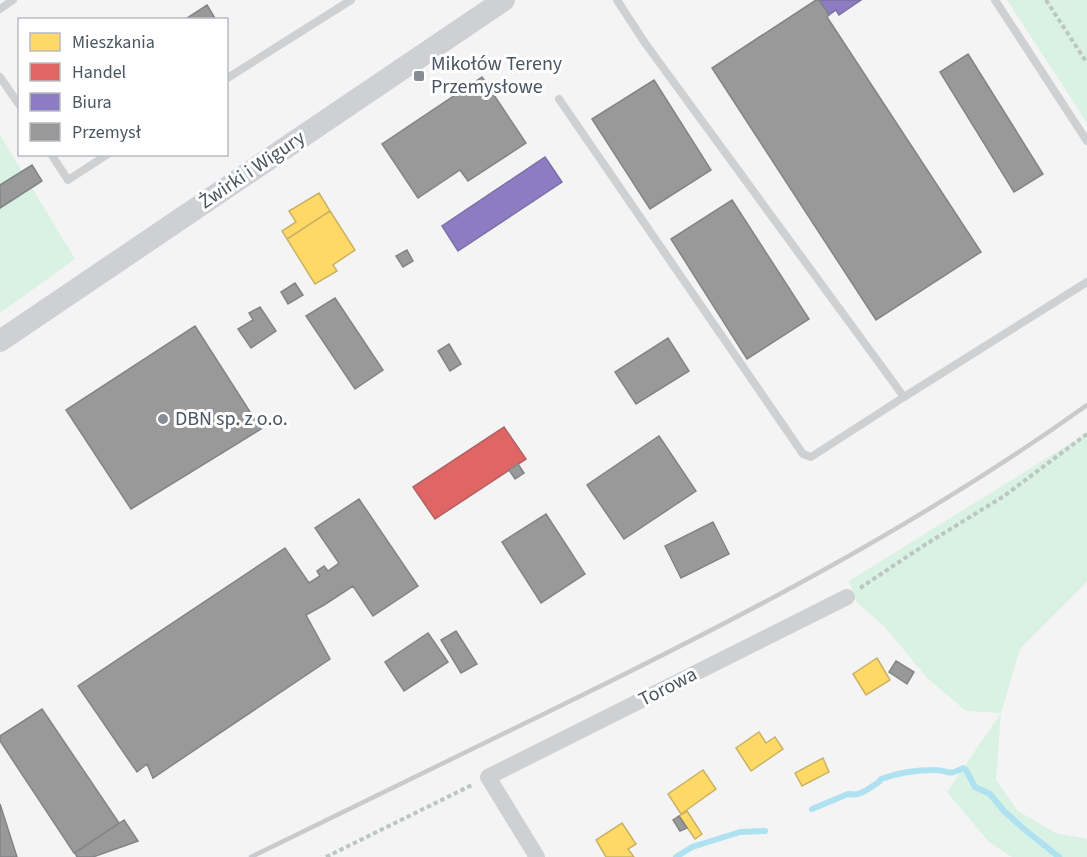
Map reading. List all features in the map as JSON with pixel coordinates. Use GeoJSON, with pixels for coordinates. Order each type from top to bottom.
{"type":"FeatureCollection","features":[{"type":"Feature","properties":{"kind":"street","name":"Żwirki i Wigury"},"geometry":{"type":"LineString","coordinates":[[0,341],[504,0]]}},
{"type":"Feature","properties":{"kind":"street","name":"Torowa"},"geometry":{"type":"LineString","coordinates":[[488,777],[847,597]]}},
{"type":"Feature","properties":{"kind":"street"},"geometry":{"type":"LineString","coordinates":[[488,777],[537,857]]}},
{"type":"Feature","properties":{"kind":"lane"},"geometry":{"type":"LineString","coordinates":[[0,9],[13,0]]}},
{"type":"Feature","properties":{"kind":"lane"},"geometry":{"type":"LineString","coordinates":[[228,78],[351,0]]}},
{"type":"Feature","properties":{"kind":"lane"},"geometry":{"type":"LineString","coordinates":[[617,0],[652,52],[904,398]]}},
{"type":"Feature","properties":{"kind":"lane"},"geometry":{"type":"LineString","coordinates":[[995,0],[1087,141]]}},
{"type":"Feature","properties":{"kind":"lane"},"geometry":{"type":"LineString","coordinates":[[0,77],[18,103]]}},
{"type":"Feature","properties":{"kind":"lane"},"geometry":{"type":"LineString","coordinates":[[559,99],[803,454],[810,457],[1087,282]]}},
{"type":"Feature","properties":{"kind":"lane"},"geometry":{"type":"LineString","coordinates":[[52,156],[68,180],[105,156]]}},
{"type":"Feature","properties":{"kind":"path"},"geometry":{"type":"LineString","coordinates":[[1047,0],[1087,63]]}},
{"type":"Feature","properties":{"kind":"path"},"geometry":{"type":"LineString","coordinates":[[847,597],[1004,496],[1087,434]]}},
{"type":"Feature","properties":{"kind":"path"},"geometry":{"type":"LineString","coordinates":[[326,857],[488,777]]}},
{"type":"Feature","properties":{"kind":"green space"},"geometry":{"type":"Polygon","coordinates":[[[1007,0],[1087,0],[1087,123],[1007,0]]]}},
{"type":"Feature","properties":{"kind":"green space"},"geometry":{"type":"Polygon","coordinates":[[[0,135],[75,259],[0,313],[0,135]]]}},
{"type":"Feature","properties":{"kind":"green space"},"geometry":{"type":"Polygon","coordinates":[[[1087,433],[1087,582],[1020,649],[1001,713],[966,711],[927,678],[884,626],[857,603],[849,581],[1087,433]]]}},
{"type":"Feature","properties":{"kind":"green space"},"geometry":{"type":"Polygon","coordinates":[[[1001,713],[996,780],[1018,811],[1056,833],[1087,839],[1087,857],[1012,857],[989,842],[947,792],[1001,713]]]}},
{"type":"Feature","properties":{"kind":"building: Mieszkania"},"geometry":{"type":"Polygon","coordinates":[[[319,193],[330,211],[287,239],[282,231],[296,222],[289,211],[319,193]]]}},
{"type":"Feature","properties":{"kind":"building: Mieszkania"},"geometry":{"type":"Polygon","coordinates":[[[330,211],[355,250],[333,265],[337,271],[315,284],[287,239],[330,211]]]}},
{"type":"Feature","properties":{"kind":"building: Mieszkania"},"geometry":{"type":"Polygon","coordinates":[[[877,658],[890,680],[866,695],[853,674],[877,658]]]}},
{"type":"Feature","properties":{"kind":"building: Mieszkania"},"geometry":{"type":"Polygon","coordinates":[[[759,732],[766,743],[775,737],[783,749],[751,771],[736,748],[759,732]]]}},
{"type":"Feature","properties":{"kind":"building: Mieszkania"},"geometry":{"type":"Polygon","coordinates":[[[823,758],[829,772],[802,786],[795,773],[823,758]]]}},
{"type":"Feature","properties":{"kind":"building: Mieszkania"},"geometry":{"type":"Polygon","coordinates":[[[703,770],[716,789],[681,814],[668,794],[703,770]]]}},
{"type":"Feature","properties":{"kind":"building: Mieszkania"},"geometry":{"type":"Polygon","coordinates":[[[687,811],[702,834],[695,839],[679,816],[687,811]]]}},
{"type":"Feature","properties":{"kind":"building: Mieszkania"},"geometry":{"type":"Polygon","coordinates":[[[622,823],[636,844],[628,849],[634,857],[606,857],[596,840],[622,823]]]}},
{"type":"Feature","properties":{"kind":"building: Handel"},"geometry":{"type":"Polygon","coordinates":[[[504,427],[526,459],[435,519],[413,487],[504,427]]]}},
{"type":"Feature","properties":{"kind":"building: Biura"},"geometry":{"type":"Polygon","coordinates":[[[819,0],[861,0],[839,15],[836,10],[829,15],[819,0]]]}},
{"type":"Feature","properties":{"kind":"building: Biura"},"geometry":{"type":"Polygon","coordinates":[[[545,157],[562,182],[458,251],[442,226],[545,157]]]}},
{"type":"Feature","properties":{"kind":"building: Przemysł"},"geometry":{"type":"Polygon","coordinates":[[[819,0],[829,15],[827,17],[981,252],[876,320],[712,68],[819,0]]]}},
{"type":"Feature","properties":{"kind":"building: Przemysł"},"geometry":{"type":"Polygon","coordinates":[[[207,5],[215,18],[187,18],[207,5]]]}},
{"type":"Feature","properties":{"kind":"building: Przemysł"},"geometry":{"type":"Polygon","coordinates":[[[968,54],[1043,174],[1014,192],[940,72],[968,54]]]}},
{"type":"Feature","properties":{"kind":"building: Przemysł"},"geometry":{"type":"Polygon","coordinates":[[[482,77],[526,143],[468,181],[460,170],[418,198],[382,144],[482,77]]]}},
{"type":"Feature","properties":{"kind":"building: Przemysł"},"geometry":{"type":"Polygon","coordinates":[[[654,80],[711,170],[650,209],[592,119],[654,80]]]}},
{"type":"Feature","properties":{"kind":"building: Przemysł"},"geometry":{"type":"Polygon","coordinates":[[[32,165],[42,181],[0,208],[0,185],[32,165]]]}},
{"type":"Feature","properties":{"kind":"building: Przemysł"},"geometry":{"type":"Polygon","coordinates":[[[732,200],[809,319],[747,359],[671,239],[732,200]]]}},
{"type":"Feature","properties":{"kind":"building: Przemysł"},"geometry":{"type":"Polygon","coordinates":[[[407,250],[413,261],[403,267],[396,256],[407,250]]]}},
{"type":"Feature","properties":{"kind":"building: Przemysł"},"geometry":{"type":"Polygon","coordinates":[[[295,283],[303,295],[288,304],[281,292],[295,283]]]}},
{"type":"Feature","properties":{"kind":"building: Przemysł"},"geometry":{"type":"Polygon","coordinates":[[[335,298],[383,370],[355,389],[306,316],[335,298]]]}},
{"type":"Feature","properties":{"kind":"building: Przemysł"},"geometry":{"type":"Polygon","coordinates":[[[260,307],[276,331],[251,348],[238,329],[253,320],[249,313],[260,307]]]}},
{"type":"Feature","properties":{"kind":"building: Przemysł","name":"DBN sp. z o.o."},"geometry":{"type":"Polygon","coordinates":[[[195,326],[261,429],[131,509],[66,410],[195,326]]]}},
{"type":"Feature","properties":{"kind":"building: Przemysł"},"geometry":{"type":"Polygon","coordinates":[[[668,338],[689,371],[636,404],[615,372],[668,338]]]}},
{"type":"Feature","properties":{"kind":"building: Przemysł"},"geometry":{"type":"Polygon","coordinates":[[[449,344],[461,364],[450,371],[438,351],[449,344]]]}},
{"type":"Feature","properties":{"kind":"building: Przemysł"},"geometry":{"type":"Polygon","coordinates":[[[659,436],[696,491],[624,539],[587,485],[659,436]]]}},
{"type":"Feature","properties":{"kind":"building: Przemysł"},"geometry":{"type":"Polygon","coordinates":[[[518,464],[524,473],[515,479],[509,470],[518,464]]]}},
{"type":"Feature","properties":{"kind":"building: Przemysł"},"geometry":{"type":"Polygon","coordinates":[[[359,499],[418,586],[373,616],[353,586],[306,615],[330,659],[153,778],[147,764],[137,772],[78,686],[285,548],[309,583],[320,576],[317,571],[324,566],[328,571],[339,563],[315,528],[359,499]]]}},
{"type":"Feature","properties":{"kind":"building: Przemysł"},"geometry":{"type":"Polygon","coordinates":[[[546,514],[585,574],[541,603],[502,542],[546,514]]]}},
{"type":"Feature","properties":{"kind":"building: Przemysł"},"geometry":{"type":"Polygon","coordinates":[[[713,522],[729,554],[681,578],[665,546],[713,522]]]}},
{"type":"Feature","properties":{"kind":"building: Przemysł"},"geometry":{"type":"Polygon","coordinates":[[[456,631],[477,664],[461,673],[441,640],[456,631]]]}},
{"type":"Feature","properties":{"kind":"building: Przemysł"},"geometry":{"type":"Polygon","coordinates":[[[428,633],[448,662],[404,691],[385,662],[428,633]]]}},
{"type":"Feature","properties":{"kind":"building: Przemysł"},"geometry":{"type":"Polygon","coordinates":[[[896,661],[914,672],[907,684],[889,672],[896,661]]]}},
{"type":"Feature","properties":{"kind":"building: Przemysł"},"geometry":{"type":"Polygon","coordinates":[[[42,709],[119,823],[74,853],[0,741],[0,736],[42,709]]]}},
{"type":"Feature","properties":{"kind":"building: Przemysł"},"geometry":{"type":"Polygon","coordinates":[[[0,804],[17,857],[0,857],[0,804]]]}},
{"type":"Feature","properties":{"kind":"building: Przemysł"},"geometry":{"type":"Polygon","coordinates":[[[679,816],[687,828],[680,831],[673,820],[679,816]]]}},
{"type":"Feature","properties":{"kind":"building: Przemysł"},"geometry":{"type":"Polygon","coordinates":[[[124,820],[138,841],[93,857],[77,857],[75,853],[124,820]]]}},
{"type":"Feature","properties":{"kind":"waterway"},"geometry":{"type":"LineString","coordinates":[[812,809],[848,794],[860,793],[881,779],[894,775],[928,770],[951,773],[963,768],[975,787],[990,794],[1004,811],[1059,857]]}},
{"type":"Feature","properties":{"kind":"waterway"},"geometry":{"type":"LineString","coordinates":[[676,857],[692,847],[740,832],[765,831]]}},
{"type":"Feature","properties":{"kind":"railway"},"geometry":{"type":"LineString","coordinates":[[251,857],[621,676],[758,606],[893,531],[959,491],[1087,405]]}},
{"type":"Feature","properties":{"kind":"place","name":"Mikołów Tereny Przemysłowe"},"geometry":{"type":"Point","coordinates":[419,76]}},
{"type":"Feature","properties":{"kind":"place","name":"DBN sp. z o.o."},"geometry":{"type":"Point","coordinates":[163,419]}}]}
